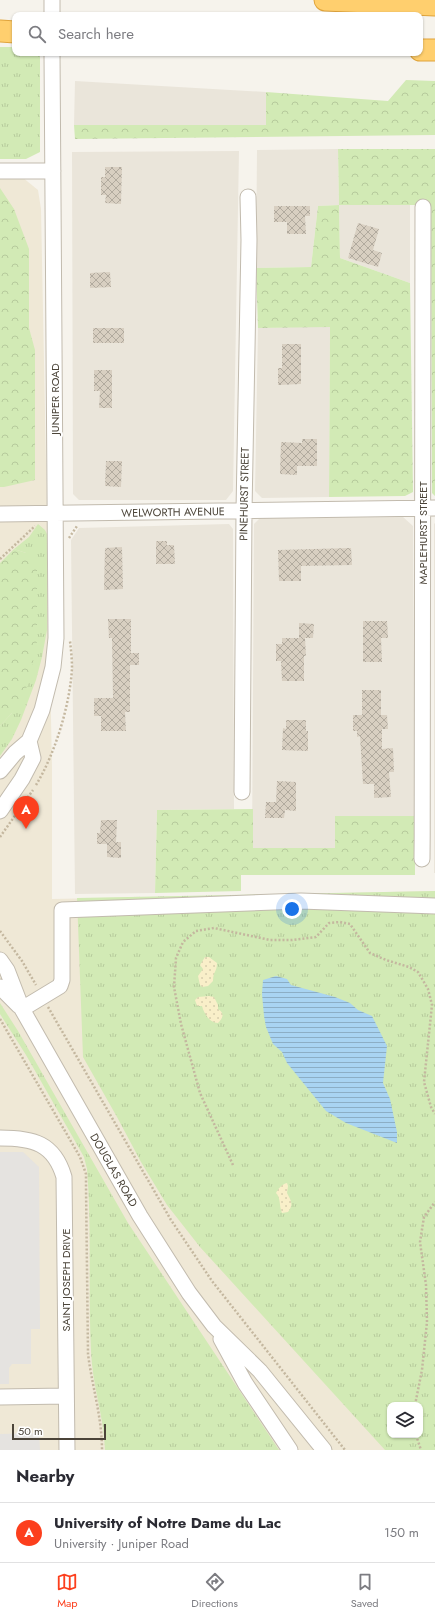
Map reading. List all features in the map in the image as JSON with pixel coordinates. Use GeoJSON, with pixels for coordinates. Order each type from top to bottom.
{"type":"FeatureCollection","features":[{"type":"Feature","properties":{"kind":"highway"},"geometry":{"type":"LineString","coordinates":[[326,0],[435,5]]}},
{"type":"Feature","properties":{"kind":"highway"},"geometry":{"type":"LineString","coordinates":[[0,31],[12,32]]}},
{"type":"Feature","properties":{"kind":"highway"},"geometry":{"type":"LineString","coordinates":[[423,50],[435,50]]}},
{"type":"Feature","properties":{"kind":"street"},"geometry":{"type":"LineString","coordinates":[[52,0],[52,12]]}},
{"type":"Feature","properties":{"kind":"street","name":"JUNIPER ROAD"},"geometry":{"type":"LineString","coordinates":[[0,770],[29,740],[42,710],[53,667],[56,638],[52,56]]}},
{"type":"Feature","properties":{"kind":"street"},"geometry":{"type":"LineString","coordinates":[[0,171],[53,171]]}},
{"type":"Feature","properties":{"kind":"street","name":"PINEHURST STREET"},"geometry":{"type":"LineString","coordinates":[[242,792],[244,511],[249,240],[248,197]]}},
{"type":"Feature","properties":{"kind":"street","name":"MAPLEHURST STREET"},"geometry":{"type":"LineString","coordinates":[[422,859],[429,508],[421,402],[423,207]]}},
{"type":"Feature","properties":{"kind":"street","name":"WELWORTH AVENUE"},"geometry":{"type":"LineString","coordinates":[[0,514],[429,508]]}},
{"type":"Feature","properties":{"kind":"street"},"geometry":{"type":"LineString","coordinates":[[6,816],[33,758],[29,740]]}},
{"type":"Feature","properties":{"kind":"street"},"geometry":{"type":"LineString","coordinates":[[22,1009],[56,990],[60,986],[62,980],[62,910],[302,901],[435,906]]}},
{"type":"Feature","properties":{"kind":"street","name":"DOUGLAS ROAD"},"geometry":{"type":"LineString","coordinates":[[0,960],[7,970],[22,1009],[140,1216],[190,1293],[214,1326],[244,1383],[290,1450]]}},
{"type":"Feature","properties":{"kind":"street","name":"DOUGLAS ROAD"},"geometry":{"type":"LineString","coordinates":[[0,987],[22,1009]]}},
{"type":"Feature","properties":{"kind":"street","name":"SAINT JOSEPH DRIVE"},"geometry":{"type":"LineString","coordinates":[[0,1138],[17,1138],[40,1144],[59,1162],[64,1177],[67,1450]]}},
{"type":"Feature","properties":{"kind":"street","name":"DOUGLAS ROAD"},"geometry":{"type":"LineString","coordinates":[[214,1326],[260,1371],[324,1450]]}},
{"type":"Feature","properties":{"kind":"street"},"geometry":{"type":"LineString","coordinates":[[0,1397],[66,1396]]}},
{"type":"Feature","properties":{"kind":"path"},"geometry":{"type":"LineString","coordinates":[[0,559],[36,525],[36,514]]}},
{"type":"Feature","properties":{"kind":"path"},"geometry":{"type":"LineString","coordinates":[[0,837],[6,816]]}},
{"type":"Feature","properties":{"kind":"path"},"geometry":{"type":"LineString","coordinates":[[233,1165],[200,1093],[181,1024],[174,987],[176,958],[183,942],[196,931],[214,928],[270,940],[292,940],[316,937],[328,923],[340,922],[350,924],[370,952],[386,960],[409,967],[418,972],[428,989],[433,1004],[424,1082],[431,1107],[435,1114]]}},
{"type":"Feature","properties":{"kind":"path"},"geometry":{"type":"LineString","coordinates":[[0,931],[22,961],[171,1220],[212,1281],[345,1450]]}},
{"type":"Feature","properties":{"kind":"path"},"geometry":{"type":"LineString","coordinates":[[416,1402],[422,1370],[426,1322],[426,1285],[420,1242],[424,1217],[435,1202]]}},
{"type":"Feature","properties":{"kind":"path"},"geometry":{"type":"LineString","coordinates":[[417,1438],[421,1450]]}},
{"type":"Feature","properties":{"kind":"shaded area"},"geometry":{"type":"Polygon","coordinates":[[[75,81],[266,92],[267,125],[74,125],[75,81]]]}},
{"type":"Feature","properties":{"kind":"shaded area"},"geometry":{"type":"Polygon","coordinates":[[[338,149],[339,205],[318,206],[311,267],[256,268],[257,150],[338,149]]]}},
{"type":"Feature","properties":{"kind":"shaded area"},"geometry":{"type":"Polygon","coordinates":[[[239,151],[233,491],[226,500],[79,500],[73,494],[72,152],[239,151]]]}},
{"type":"Feature","properties":{"kind":"shaded area"},"geometry":{"type":"Polygon","coordinates":[[[0,177],[22,177],[38,190],[41,209],[52,768],[52,899],[435,891],[435,1450],[0,1450],[0,177]]]}},
{"type":"Feature","properties":{"kind":"shaded area"},"geometry":{"type":"Polygon","coordinates":[[[339,205],[410,205],[410,283],[340,258],[339,205]]]}},
{"type":"Feature","properties":{"kind":"shaded area"},"geometry":{"type":"Polygon","coordinates":[[[330,326],[329,497],[262,498],[255,491],[258,328],[330,326]]]}},
{"type":"Feature","properties":{"kind":"shaded area"},"geometry":{"type":"Polygon","coordinates":[[[403,517],[413,526],[415,816],[335,816],[335,848],[252,848],[254,524],[260,518],[403,517]]]}},
{"type":"Feature","properties":{"kind":"shaded area"},"geometry":{"type":"Polygon","coordinates":[[[435,523],[435,873],[434,873],[434,524],[435,523]]]}},
{"type":"Feature","properties":{"kind":"shaded area"},"geometry":{"type":"Polygon","coordinates":[[[229,524],[233,529],[234,809],[157,810],[155,893],[75,894],[71,540],[79,528],[229,524]]]}},
{"type":"Feature","properties":{"kind":"shaded area"},"geometry":{"type":"Polygon","coordinates":[[[0,1152],[23,1152],[39,1167],[40,1329],[31,1329],[31,1364],[12,1364],[9,1368],[9,1384],[0,1384],[0,1152]]]}},
{"type":"Feature","properties":{"kind":"shaded area"},"geometry":{"type":"Polygon","coordinates":[[[39,1433],[40,1450],[0,1450],[0,1434],[39,1433]]]}},
{"type":"Feature","properties":{"kind":"green space"},"geometry":{"type":"Polygon","coordinates":[[[0,47],[12,47],[12,56],[40,56],[40,152],[26,159],[0,159],[0,47]]]}},
{"type":"Feature","properties":{"kind":"green space"},"geometry":{"type":"Polygon","coordinates":[[[406,80],[435,81],[435,135],[75,139],[74,125],[266,125],[266,92],[388,101],[406,80]]]}},
{"type":"Feature","properties":{"kind":"green space"},"geometry":{"type":"Polygon","coordinates":[[[338,149],[435,149],[435,496],[432,493],[431,205],[339,205],[338,149]]]}},
{"type":"Feature","properties":{"kind":"green space"},"geometry":{"type":"Polygon","coordinates":[[[0,188],[14,209],[29,249],[29,328],[35,350],[35,480],[4,487],[0,487],[0,188]]]}},
{"type":"Feature","properties":{"kind":"green space"},"geometry":{"type":"Polygon","coordinates":[[[339,205],[340,258],[410,283],[413,492],[405,496],[329,497],[330,327],[258,328],[256,268],[311,267],[318,206],[339,205]]]}},
{"type":"Feature","properties":{"kind":"green space"},"geometry":{"type":"Polygon","coordinates":[[[38,524],[47,534],[47,630],[36,680],[12,739],[0,756],[0,726],[12,713],[26,553],[14,549],[29,537],[38,524]]]}},
{"type":"Feature","properties":{"kind":"green space"},"geometry":{"type":"Polygon","coordinates":[[[14,549],[26,553],[37,561],[37,641],[29,683],[12,713],[0,726],[0,563],[14,549]]]}},
{"type":"Feature","properties":{"kind":"green space"},"geometry":{"type":"Polygon","coordinates":[[[253,809],[253,848],[335,848],[335,816],[415,816],[415,875],[241,875],[241,891],[155,893],[157,810],[253,809]]]}},
{"type":"Feature","properties":{"kind":"green space"},"geometry":{"type":"Polygon","coordinates":[[[435,891],[435,1450],[385,1450],[200,1247],[167,1205],[141,1162],[83,1057],[77,898],[435,891]]]}},
{"type":"Feature","properties":{"kind":"green space"},"geometry":{"type":"Polygon","coordinates":[[[0,1003],[18,1031],[128,1223],[279,1450],[105,1450],[103,1425],[93,1376],[91,1351],[87,1169],[84,1157],[26,1055],[0,1014],[0,1003]]]}},
{"type":"Feature","properties":{"kind":"sand"},"geometry":{"type":"Polygon","coordinates":[[[205,957],[209,957],[217,963],[217,966],[213,981],[208,986],[202,987],[198,976],[203,969],[200,965],[205,957]]]}},
{"type":"Feature","properties":{"kind":"sand"},"geometry":{"type":"Polygon","coordinates":[[[198,997],[214,997],[218,1005],[218,1009],[222,1012],[222,1017],[218,1023],[210,1020],[204,1012],[202,1006],[197,1006],[195,1000],[198,997]]]}},
{"type":"Feature","properties":{"kind":"sand"},"geometry":{"type":"Polygon","coordinates":[[[287,1183],[287,1193],[291,1200],[291,1205],[288,1212],[282,1213],[279,1197],[276,1193],[283,1184],[287,1183]]]}},
{"type":"Feature","properties":{"kind":"water"},"geometry":{"type":"Polygon","coordinates":[[[276,976],[287,979],[291,985],[335,997],[350,1003],[358,1010],[372,1016],[387,1046],[383,1083],[390,1099],[397,1132],[397,1143],[346,1123],[326,1111],[287,1063],[282,1052],[273,1044],[266,1027],[262,994],[263,980],[276,976]]]}},
{"type":"Feature","properties":{"kind":"building"},"geometry":{"type":"Polygon","coordinates":[[[105,167],[122,167],[121,204],[105,203],[106,195],[101,195],[101,177],[105,177],[105,167]]]}},
{"type":"Feature","properties":{"kind":"building"},"geometry":{"type":"Polygon","coordinates":[[[274,206],[310,206],[310,216],[305,216],[306,234],[287,234],[287,222],[274,222],[274,206]]]}},
{"type":"Feature","properties":{"kind":"building"},"geometry":{"type":"Polygon","coordinates":[[[358,223],[379,229],[373,250],[382,253],[378,267],[348,258],[358,223]]]}},
{"type":"Feature","properties":{"kind":"building"},"geometry":{"type":"Polygon","coordinates":[[[110,272],[111,287],[90,288],[90,273],[110,272]]]}},
{"type":"Feature","properties":{"kind":"building"},"geometry":{"type":"Polygon","coordinates":[[[93,328],[124,328],[124,343],[93,343],[93,328]]]}},
{"type":"Feature","properties":{"kind":"building"},"geometry":{"type":"Polygon","coordinates":[[[282,344],[301,344],[301,384],[278,385],[278,368],[282,368],[282,344]]]}},
{"type":"Feature","properties":{"kind":"building"},"geometry":{"type":"Polygon","coordinates":[[[94,370],[112,370],[112,408],[99,408],[100,391],[94,391],[94,370]]]}},
{"type":"Feature","properties":{"kind":"building"},"geometry":{"type":"Polygon","coordinates":[[[302,439],[317,439],[317,466],[297,466],[297,475],[280,474],[281,442],[302,443],[302,439]]]}},
{"type":"Feature","properties":{"kind":"building"},"geometry":{"type":"Polygon","coordinates":[[[106,461],[122,461],[121,487],[105,486],[106,461]]]}},
{"type":"Feature","properties":{"kind":"building"},"geometry":{"type":"Polygon","coordinates":[[[156,541],[167,541],[167,545],[174,545],[175,564],[156,564],[156,541]]]}},
{"type":"Feature","properties":{"kind":"building"},"geometry":{"type":"Polygon","coordinates":[[[122,547],[123,589],[104,590],[105,548],[122,547]]]}},
{"type":"Feature","properties":{"kind":"building"},"geometry":{"type":"Polygon","coordinates":[[[351,548],[352,565],[301,566],[301,581],[279,581],[278,550],[351,548]]]}},
{"type":"Feature","properties":{"kind":"building"},"geometry":{"type":"Polygon","coordinates":[[[108,619],[131,619],[131,653],[139,653],[139,665],[130,665],[130,712],[125,712],[126,731],[101,731],[101,716],[94,716],[94,698],[113,698],[112,638],[109,638],[108,619]]]}},
{"type":"Feature","properties":{"kind":"building"},"geometry":{"type":"Polygon","coordinates":[[[363,621],[387,621],[388,638],[381,638],[382,662],[363,662],[363,621]]]}},
{"type":"Feature","properties":{"kind":"building"},"geometry":{"type":"Polygon","coordinates":[[[299,623],[314,624],[313,638],[305,638],[306,656],[304,656],[304,681],[282,681],[281,661],[276,661],[276,644],[282,644],[282,638],[299,638],[299,623]]]}},
{"type":"Feature","properties":{"kind":"building"},"geometry":{"type":"Polygon","coordinates":[[[362,690],[381,690],[381,715],[387,715],[388,729],[382,729],[382,749],[393,748],[394,772],[389,772],[391,797],[374,798],[374,784],[363,784],[360,736],[357,737],[357,731],[353,731],[353,715],[362,715],[362,690]]]}},
{"type":"Feature","properties":{"kind":"building"},"geometry":{"type":"Polygon","coordinates":[[[286,720],[306,720],[306,731],[308,731],[308,751],[282,750],[283,728],[286,729],[286,720]]]}},
{"type":"Feature","properties":{"kind":"building"},"geometry":{"type":"Polygon","coordinates":[[[277,781],[296,782],[296,811],[285,810],[284,818],[265,818],[266,802],[276,802],[277,781]]]}},
{"type":"Feature","properties":{"kind":"building"},"geometry":{"type":"Polygon","coordinates":[[[101,820],[117,820],[116,842],[121,842],[121,858],[107,857],[107,844],[97,844],[97,833],[100,833],[101,820]]]}},
{"type":"Feature","properties":{"kind":"place","name":"University of Notre Dame du Lac"},"geometry":{"type":"Point","coordinates":[26,829]}}]}
